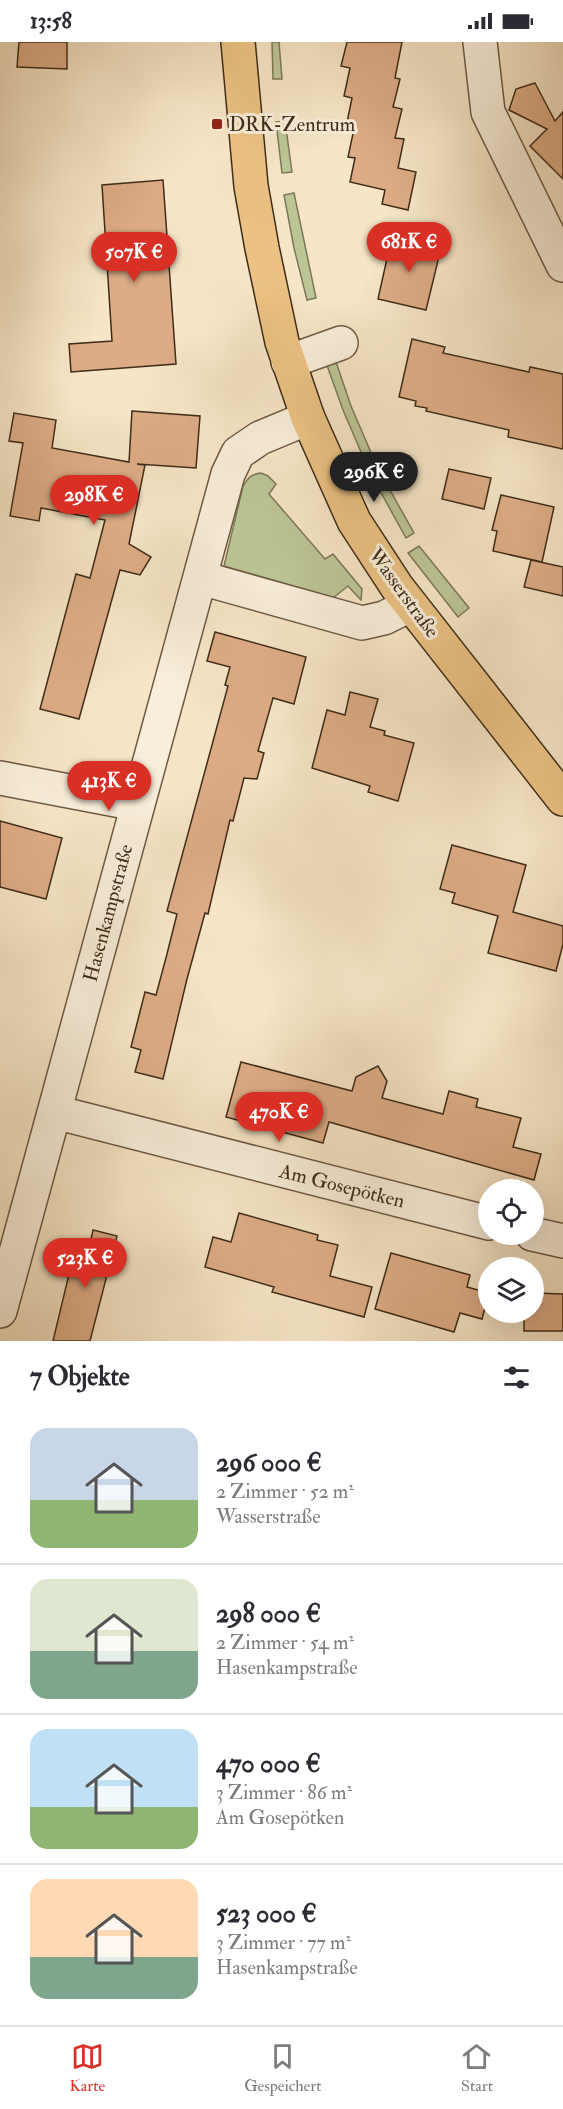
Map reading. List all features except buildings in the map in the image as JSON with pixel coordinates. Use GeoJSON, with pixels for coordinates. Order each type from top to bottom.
{"type":"FeatureCollection","features":[{"type":"Feature","properties":{"kind":"main road","name":"Wasserstraße"},"geometry":{"type":"LineString","coordinates":[[238,42],[251,186],[270,295],[288,362],[308,418],[354,521],[410,605],[563,799]]}},
{"type":"Feature","properties":{"kind":"street"},"geometry":{"type":"LineString","coordinates":[[480,42],[488,112],[563,265]]}},
{"type":"Feature","properties":{"kind":"street"},"geometry":{"type":"LineString","coordinates":[[288,362],[341,343]]}},
{"type":"Feature","properties":{"kind":"street","name":"Hasenkampstraße"},"geometry":{"type":"LineString","coordinates":[[0,1311],[8,1247],[55,1112],[228,474],[238,453],[260,438],[308,418]]}},
{"type":"Feature","properties":{"kind":"street"},"geometry":{"type":"LineString","coordinates":[[201,578],[362,623],[384,618],[410,605]]}},
{"type":"Feature","properties":{"kind":"street"},"geometry":{"type":"LineString","coordinates":[[0,778],[137,804]]}},
{"type":"Feature","properties":{"kind":"street","name":"Am Gosepötken"},"geometry":{"type":"LineString","coordinates":[[55,1112],[478,1220]]}},
{"type":"Feature","properties":{"kind":"street"},"geometry":{"type":"LineString","coordinates":[[544,1237],[563,1241]]}},
{"type":"Feature","properties":{"kind":"green space"},"geometry":{"type":"Polygon","coordinates":[[[272,42],[279,42],[282,79],[273,79],[272,42]]]}},
{"type":"Feature","properties":{"kind":"green space"},"geometry":{"type":"Polygon","coordinates":[[[285,121],[292,172],[282,173],[276,122],[285,121]]]}},
{"type":"Feature","properties":{"kind":"green space"},"geometry":{"type":"Polygon","coordinates":[[[294,193],[316,298],[307,300],[284,195],[294,193]]]}},
{"type":"Feature","properties":{"kind":"green space"},"geometry":{"type":"Polygon","coordinates":[[[334,356],[351,406],[372,455],[364,459],[325,360],[334,356]]]}},
{"type":"Feature","properties":{"kind":"green space"},"geometry":{"type":"Polygon","coordinates":[[[261,473],[276,484],[269,494],[325,559],[333,554],[362,589],[361,600],[348,586],[333,598],[224,566],[243,486],[250,477],[261,473]]]}},
{"type":"Feature","properties":{"kind":"green space"},"geometry":{"type":"Polygon","coordinates":[[[381,474],[414,533],[406,538],[373,478],[381,474]]]}},
{"type":"Feature","properties":{"kind":"green space"},"geometry":{"type":"Polygon","coordinates":[[[419,546],[469,608],[458,617],[408,553],[419,546]]]}},
{"type":"Feature","properties":{"kind":"place","name":"DRK-Zentrum"},"geometry":{"type":"Point","coordinates":[217,124]}}]}
